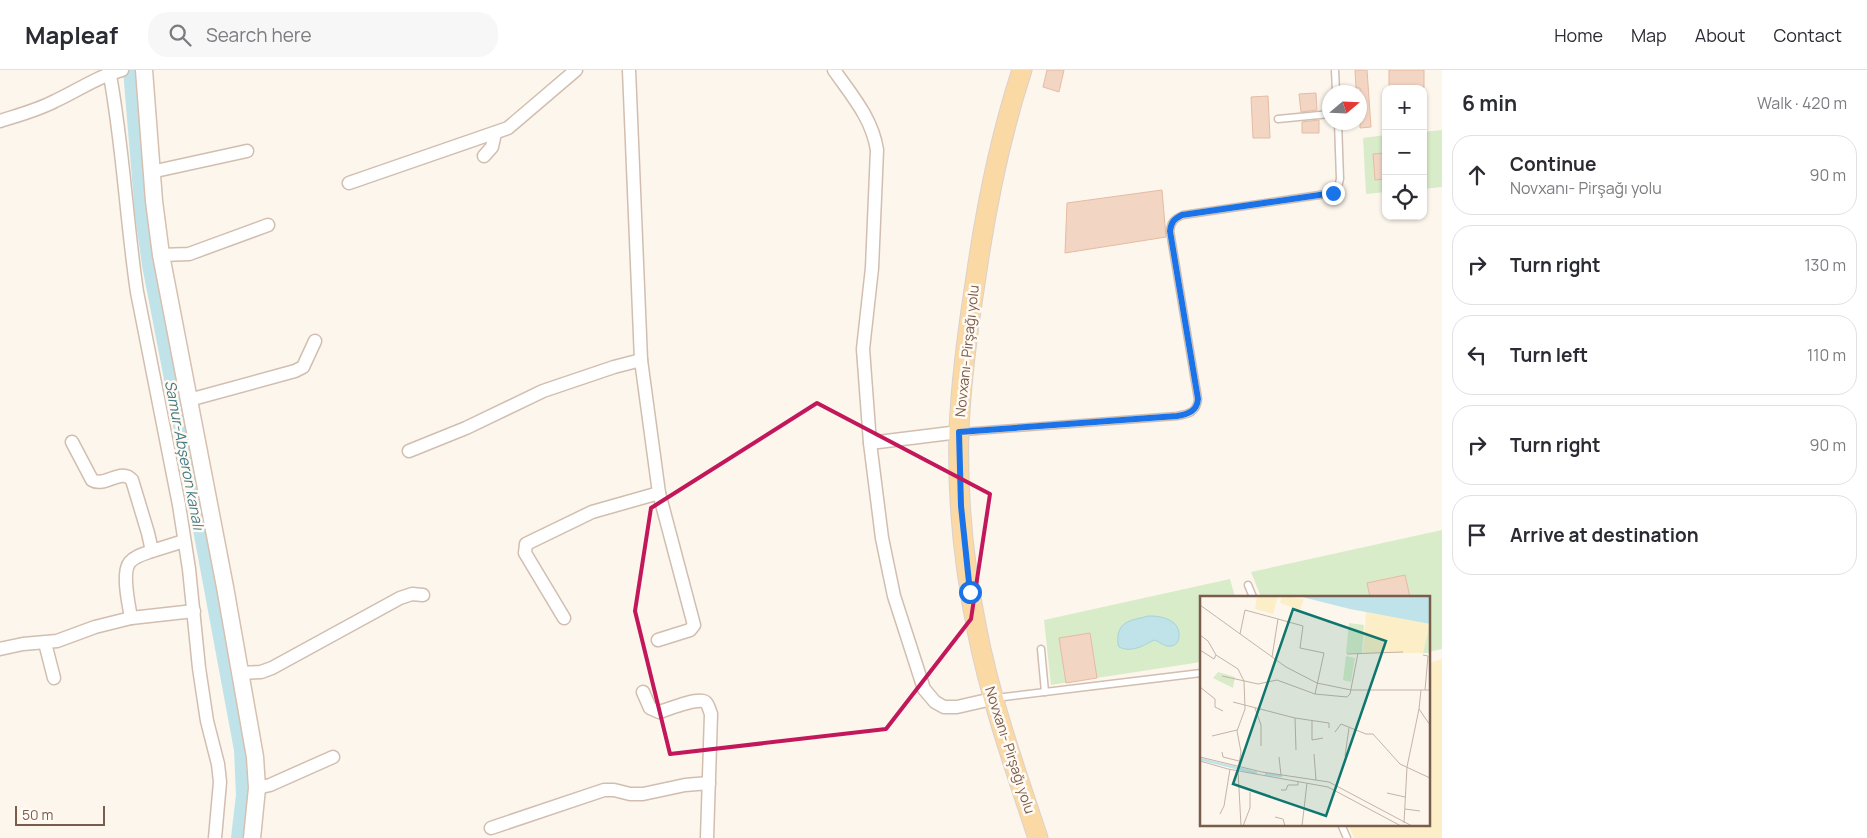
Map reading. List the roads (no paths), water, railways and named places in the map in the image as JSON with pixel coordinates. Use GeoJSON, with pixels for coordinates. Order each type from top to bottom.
{"type":"FeatureCollection","features":[{"type":"Feature","properties":{"kind":"main road","name":"Novxanı- Pirşağı yolu"},"geometry":{"type":"LineString","coordinates":[[1022,70],[997,162],[982,236],[965,348],[959,432],[961,506],[970,592],[992,699],[1038,838]]}},
{"type":"Feature","properties":{"kind":"street"},"geometry":{"type":"LineString","coordinates":[[144,70],[151,172],[161,255],[225,587],[255,757],[257,788],[252,838]]}},
{"type":"Feature","properties":{"kind":"street"},"geometry":{"type":"LineString","coordinates":[[349,183],[508,128],[576,70]]}},
{"type":"Feature","properties":{"kind":"street"},"geometry":{"type":"LineString","coordinates":[[629,70],[641,360],[659,493],[694,625],[690,630],[658,640]]}},
{"type":"Feature","properties":{"kind":"street"},"geometry":{"type":"LineString","coordinates":[[834,70],[867,118],[874,134],[877,150],[872,268],[863,349],[870,444],[882,538],[894,596],[924,689],[935,702],[944,707],[958,707],[992,699]]}},
{"type":"Feature","properties":{"kind":"street"},"geometry":{"type":"LineString","coordinates":[[0,121],[56,101],[97,78],[114,71],[116,109],[137,292],[179,505],[194,611],[203,697],[220,782],[215,838]]}},
{"type":"Feature","properties":{"kind":"street"},"geometry":{"type":"LineString","coordinates":[[484,156],[492,147],[495,133]]}},
{"type":"Feature","properties":{"kind":"street"},"geometry":{"type":"LineString","coordinates":[[151,172],[247,151]]}},
{"type":"Feature","properties":{"kind":"street"},"geometry":{"type":"LineString","coordinates":[[161,255],[189,254],[268,225]]}},
{"type":"Feature","properties":{"kind":"street"},"geometry":{"type":"LineString","coordinates":[[188,400],[295,371],[303,367],[315,341]]}},
{"type":"Feature","properties":{"kind":"street"},"geometry":{"type":"LineString","coordinates":[[409,451],[466,428],[543,391],[641,360]]}},
{"type":"Feature","properties":{"kind":"street"},"geometry":{"type":"LineString","coordinates":[[870,444],[959,432]]}},
{"type":"Feature","properties":{"kind":"street"},"geometry":{"type":"LineString","coordinates":[[72,442],[92,480],[96,483],[124,475],[132,480],[152,551]]}},
{"type":"Feature","properties":{"kind":"street"},"geometry":{"type":"LineString","coordinates":[[564,618],[525,553],[526,544],[592,512],[659,493]]}},
{"type":"Feature","properties":{"kind":"street"},"geometry":{"type":"LineString","coordinates":[[131,618],[126,578],[128,564],[134,559],[152,551],[184,541]]}},
{"type":"Feature","properties":{"kind":"street"},"geometry":{"type":"LineString","coordinates":[[240,673],[260,672],[272,668],[400,598],[412,594],[423,595]]}},
{"type":"Feature","properties":{"kind":"street"},"geometry":{"type":"LineString","coordinates":[[0,649],[23,644],[45,644],[95,627],[131,618],[194,611]]}},
{"type":"Feature","properties":{"kind":"street"},"geometry":{"type":"LineString","coordinates":[[45,644],[54,678]]}},
{"type":"Feature","properties":{"kind":"street"},"geometry":{"type":"LineString","coordinates":[[642,692],[650,708],[658,712],[694,702],[703,701],[708,704],[711,714],[708,838]]}},
{"type":"Feature","properties":{"kind":"street"},"geometry":{"type":"LineString","coordinates":[[257,788],[270,785],[333,757]]}},
{"type":"Feature","properties":{"kind":"street"},"geometry":{"type":"LineString","coordinates":[[491,828],[604,790],[643,794],[685,785],[708,783]]}},
{"type":"Feature","properties":{"kind":"lane"},"geometry":{"type":"LineString","coordinates":[[1335,70],[1336,85]]}},
{"type":"Feature","properties":{"kind":"lane"},"geometry":{"type":"LineString","coordinates":[[1278,119],[1322,115]]}},
{"type":"Feature","properties":{"kind":"lane"},"geometry":{"type":"LineString","coordinates":[[959,432],[1177,416],[1192,411],[1197,406],[1198,399],[1170,231],[1171,223],[1182,215],[1333,193],[1338,187],[1340,179],[1338,130]]}},
{"type":"Feature","properties":{"kind":"lane"},"geometry":{"type":"LineString","coordinates":[[1248,585],[1253,596]]}},
{"type":"Feature","properties":{"kind":"lane"},"geometry":{"type":"LineString","coordinates":[[1041,648],[1046,692]]}},
{"type":"Feature","properties":{"kind":"lane"},"geometry":{"type":"LineString","coordinates":[[992,699],[1200,673]]}},
{"type":"Feature","properties":{"kind":"lane"},"geometry":{"type":"LineString","coordinates":[[1343,826],[1347,838]]}},
{"type":"Feature","properties":{"kind":"water"},"geometry":{"type":"Polygon","coordinates":[[[1148,616],[1168,619],[1177,626],[1179,638],[1176,644],[1166,646],[1154,640],[1132,649],[1119,647],[1118,635],[1122,626],[1130,621],[1148,616]]]}},
{"type":"Feature","properties":{"kind":"waterway","name":"Samur-Abşeron kanalı"},"geometry":{"type":"LineString","coordinates":[[129,70],[141,215],[148,265],[240,750],[242,795],[237,838]]}}]}
